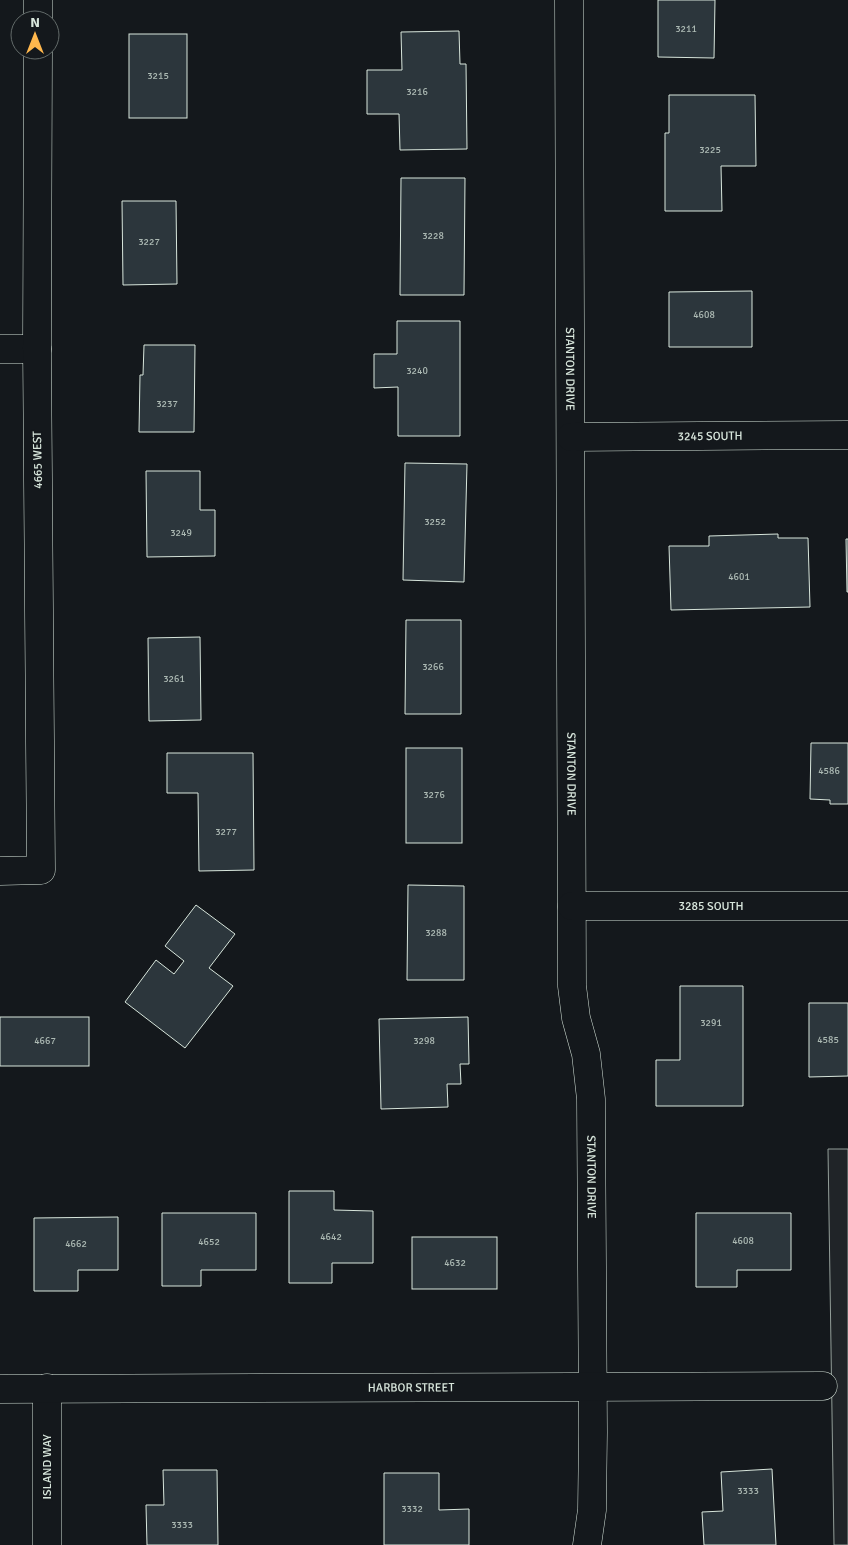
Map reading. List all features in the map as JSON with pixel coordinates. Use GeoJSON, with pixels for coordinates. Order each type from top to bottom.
{"type":"FeatureCollection","features":[{"type":"Feature","properties":{"kind":"street","name":"STANTON DRIVE"},"geometry":{"type":"LineString","coordinates":[[570,0],[572,986],[576,1018],[586,1054],[591,1100],[593,1487],[587,1545]]}},
{"type":"Feature","properties":{"kind":"street","name":"4665 WEST"},"geometry":{"type":"LineString","coordinates":[[0,871],[42,870],[37,349],[38,60]]}},
{"type":"Feature","properties":{"kind":"street"},"geometry":{"type":"LineString","coordinates":[[0,348],[37,349]]}},
{"type":"Feature","properties":{"kind":"street","name":"3245 SOUTH"},"geometry":{"type":"LineString","coordinates":[[571,437],[848,435]]}},
{"type":"Feature","properties":{"kind":"street","name":"3285 SOUTH"},"geometry":{"type":"LineString","coordinates":[[572,906],[848,906]]}},
{"type":"Feature","properties":{"kind":"street","name":"HARBOR STREET"},"geometry":{"type":"LineString","coordinates":[[0,1388],[823,1386]]}},
{"type":"Feature","properties":{"kind":"street","name":"ISLAND WAY"},"geometry":{"type":"LineString","coordinates":[[47,1388],[47,1545]]}},
{"type":"Feature","properties":{"kind":"shaded area"},"geometry":{"type":"Polygon","coordinates":[[[828,1149],[848,1149],[848,1545],[834,1545],[828,1149]]]}},
{"type":"Feature","properties":{"kind":"building"},"geometry":{"type":"Polygon","coordinates":[[[658,0],[715,0],[714,58],[658,57],[658,0]]]}},
{"type":"Feature","properties":{"kind":"building"},"geometry":{"type":"Polygon","coordinates":[[[459,31],[460,64],[466,64],[467,149],[400,150],[399,114],[367,114],[367,70],[402,70],[401,32],[459,31]]]}},
{"type":"Feature","properties":{"kind":"building"},"geometry":{"type":"Polygon","coordinates":[[[129,34],[187,34],[187,118],[129,118],[129,34]]]}},
{"type":"Feature","properties":{"kind":"building"},"geometry":{"type":"Polygon","coordinates":[[[669,95],[755,95],[756,166],[721,166],[722,211],[665,211],[665,133],[669,133],[669,95]]]}},
{"type":"Feature","properties":{"kind":"building"},"geometry":{"type":"Polygon","coordinates":[[[401,178],[465,178],[464,295],[400,295],[401,178]]]}},
{"type":"Feature","properties":{"kind":"building"},"geometry":{"type":"Polygon","coordinates":[[[122,201],[176,201],[177,284],[123,285],[122,201]]]}},
{"type":"Feature","properties":{"kind":"building"},"geometry":{"type":"Polygon","coordinates":[[[752,291],[752,347],[669,347],[669,292],[752,291]]]}},
{"type":"Feature","properties":{"kind":"building"},"geometry":{"type":"Polygon","coordinates":[[[397,321],[460,321],[460,436],[398,436],[398,387],[374,388],[374,354],[397,354],[397,321]]]}},
{"type":"Feature","properties":{"kind":"building"},"geometry":{"type":"Polygon","coordinates":[[[144,345],[195,345],[194,432],[139,432],[140,375],[143,375],[144,345]]]}},
{"type":"Feature","properties":{"kind":"building"},"geometry":{"type":"Polygon","coordinates":[[[405,463],[467,464],[464,582],[403,580],[405,463]]]}},
{"type":"Feature","properties":{"kind":"building"},"geometry":{"type":"Polygon","coordinates":[[[146,471],[200,471],[200,510],[215,510],[215,556],[147,557],[146,471]]]}},
{"type":"Feature","properties":{"kind":"building"},"geometry":{"type":"Polygon","coordinates":[[[778,534],[778,538],[808,538],[810,607],[671,610],[669,546],[709,546],[709,536],[778,534]]]}},
{"type":"Feature","properties":{"kind":"building"},"geometry":{"type":"Polygon","coordinates":[[[846,539],[848,539],[848,592],[847,592],[846,539]]]}},
{"type":"Feature","properties":{"kind":"building"},"geometry":{"type":"Polygon","coordinates":[[[406,620],[461,620],[461,714],[405,714],[406,620]]]}},
{"type":"Feature","properties":{"kind":"building"},"geometry":{"type":"Polygon","coordinates":[[[200,637],[201,720],[149,721],[148,638],[200,637]]]}},
{"type":"Feature","properties":{"kind":"building"},"geometry":{"type":"Polygon","coordinates":[[[811,743],[848,743],[848,804],[830,804],[830,800],[810,799],[811,743]]]}},
{"type":"Feature","properties":{"kind":"building"},"geometry":{"type":"Polygon","coordinates":[[[406,748],[462,748],[462,843],[406,843],[406,748]]]}},
{"type":"Feature","properties":{"kind":"building"},"geometry":{"type":"Polygon","coordinates":[[[167,753],[253,753],[254,870],[199,871],[198,793],[167,793],[167,753]]]}},
{"type":"Feature","properties":{"kind":"building"},"geometry":{"type":"Polygon","coordinates":[[[408,885],[464,886],[464,980],[407,980],[408,885]]]}},
{"type":"Feature","properties":{"kind":"building"},"geometry":{"type":"Polygon","coordinates":[[[196,905],[235,934],[209,968],[233,986],[185,1048],[125,1002],[156,960],[174,974],[184,961],[165,946],[196,905]]]}},
{"type":"Feature","properties":{"kind":"building"},"geometry":{"type":"Polygon","coordinates":[[[680,986],[743,986],[743,1106],[656,1106],[656,1060],[680,1060],[680,986]]]}},
{"type":"Feature","properties":{"kind":"building"},"geometry":{"type":"Polygon","coordinates":[[[809,1003],[848,1003],[848,1076],[809,1077],[809,1003]]]}},
{"type":"Feature","properties":{"kind":"building"},"geometry":{"type":"Polygon","coordinates":[[[0,1017],[89,1017],[89,1066],[0,1066],[0,1017]]]}},
{"type":"Feature","properties":{"kind":"building"},"geometry":{"type":"Polygon","coordinates":[[[468,1017],[469,1064],[460,1064],[461,1084],[447,1084],[448,1107],[381,1109],[379,1019],[468,1017]]]}},
{"type":"Feature","properties":{"kind":"building"},"geometry":{"type":"Polygon","coordinates":[[[289,1191],[334,1191],[334,1210],[373,1211],[373,1263],[332,1263],[332,1283],[289,1283],[289,1191]]]}},
{"type":"Feature","properties":{"kind":"building"},"geometry":{"type":"Polygon","coordinates":[[[162,1213],[256,1213],[256,1270],[201,1270],[201,1286],[162,1286],[162,1213]]]}},
{"type":"Feature","properties":{"kind":"building"},"geometry":{"type":"Polygon","coordinates":[[[696,1213],[791,1213],[791,1270],[737,1270],[737,1287],[696,1287],[696,1213]]]}},
{"type":"Feature","properties":{"kind":"building"},"geometry":{"type":"Polygon","coordinates":[[[118,1217],[118,1270],[78,1270],[78,1291],[34,1291],[34,1218],[118,1217]]]}},
{"type":"Feature","properties":{"kind":"building"},"geometry":{"type":"Polygon","coordinates":[[[412,1237],[497,1237],[497,1289],[412,1289],[412,1237]]]}},
{"type":"Feature","properties":{"kind":"building"},"geometry":{"type":"Polygon","coordinates":[[[772,1469],[776,1545],[704,1545],[702,1512],[723,1511],[721,1472],[772,1469]]]}},
{"type":"Feature","properties":{"kind":"building"},"geometry":{"type":"Polygon","coordinates":[[[163,1470],[217,1470],[218,1545],[147,1545],[146,1505],[164,1505],[163,1470]]]}},
{"type":"Feature","properties":{"kind":"building"},"geometry":{"type":"Polygon","coordinates":[[[384,1473],[439,1473],[439,1510],[469,1509],[469,1545],[384,1545],[384,1473]]]}}]}
